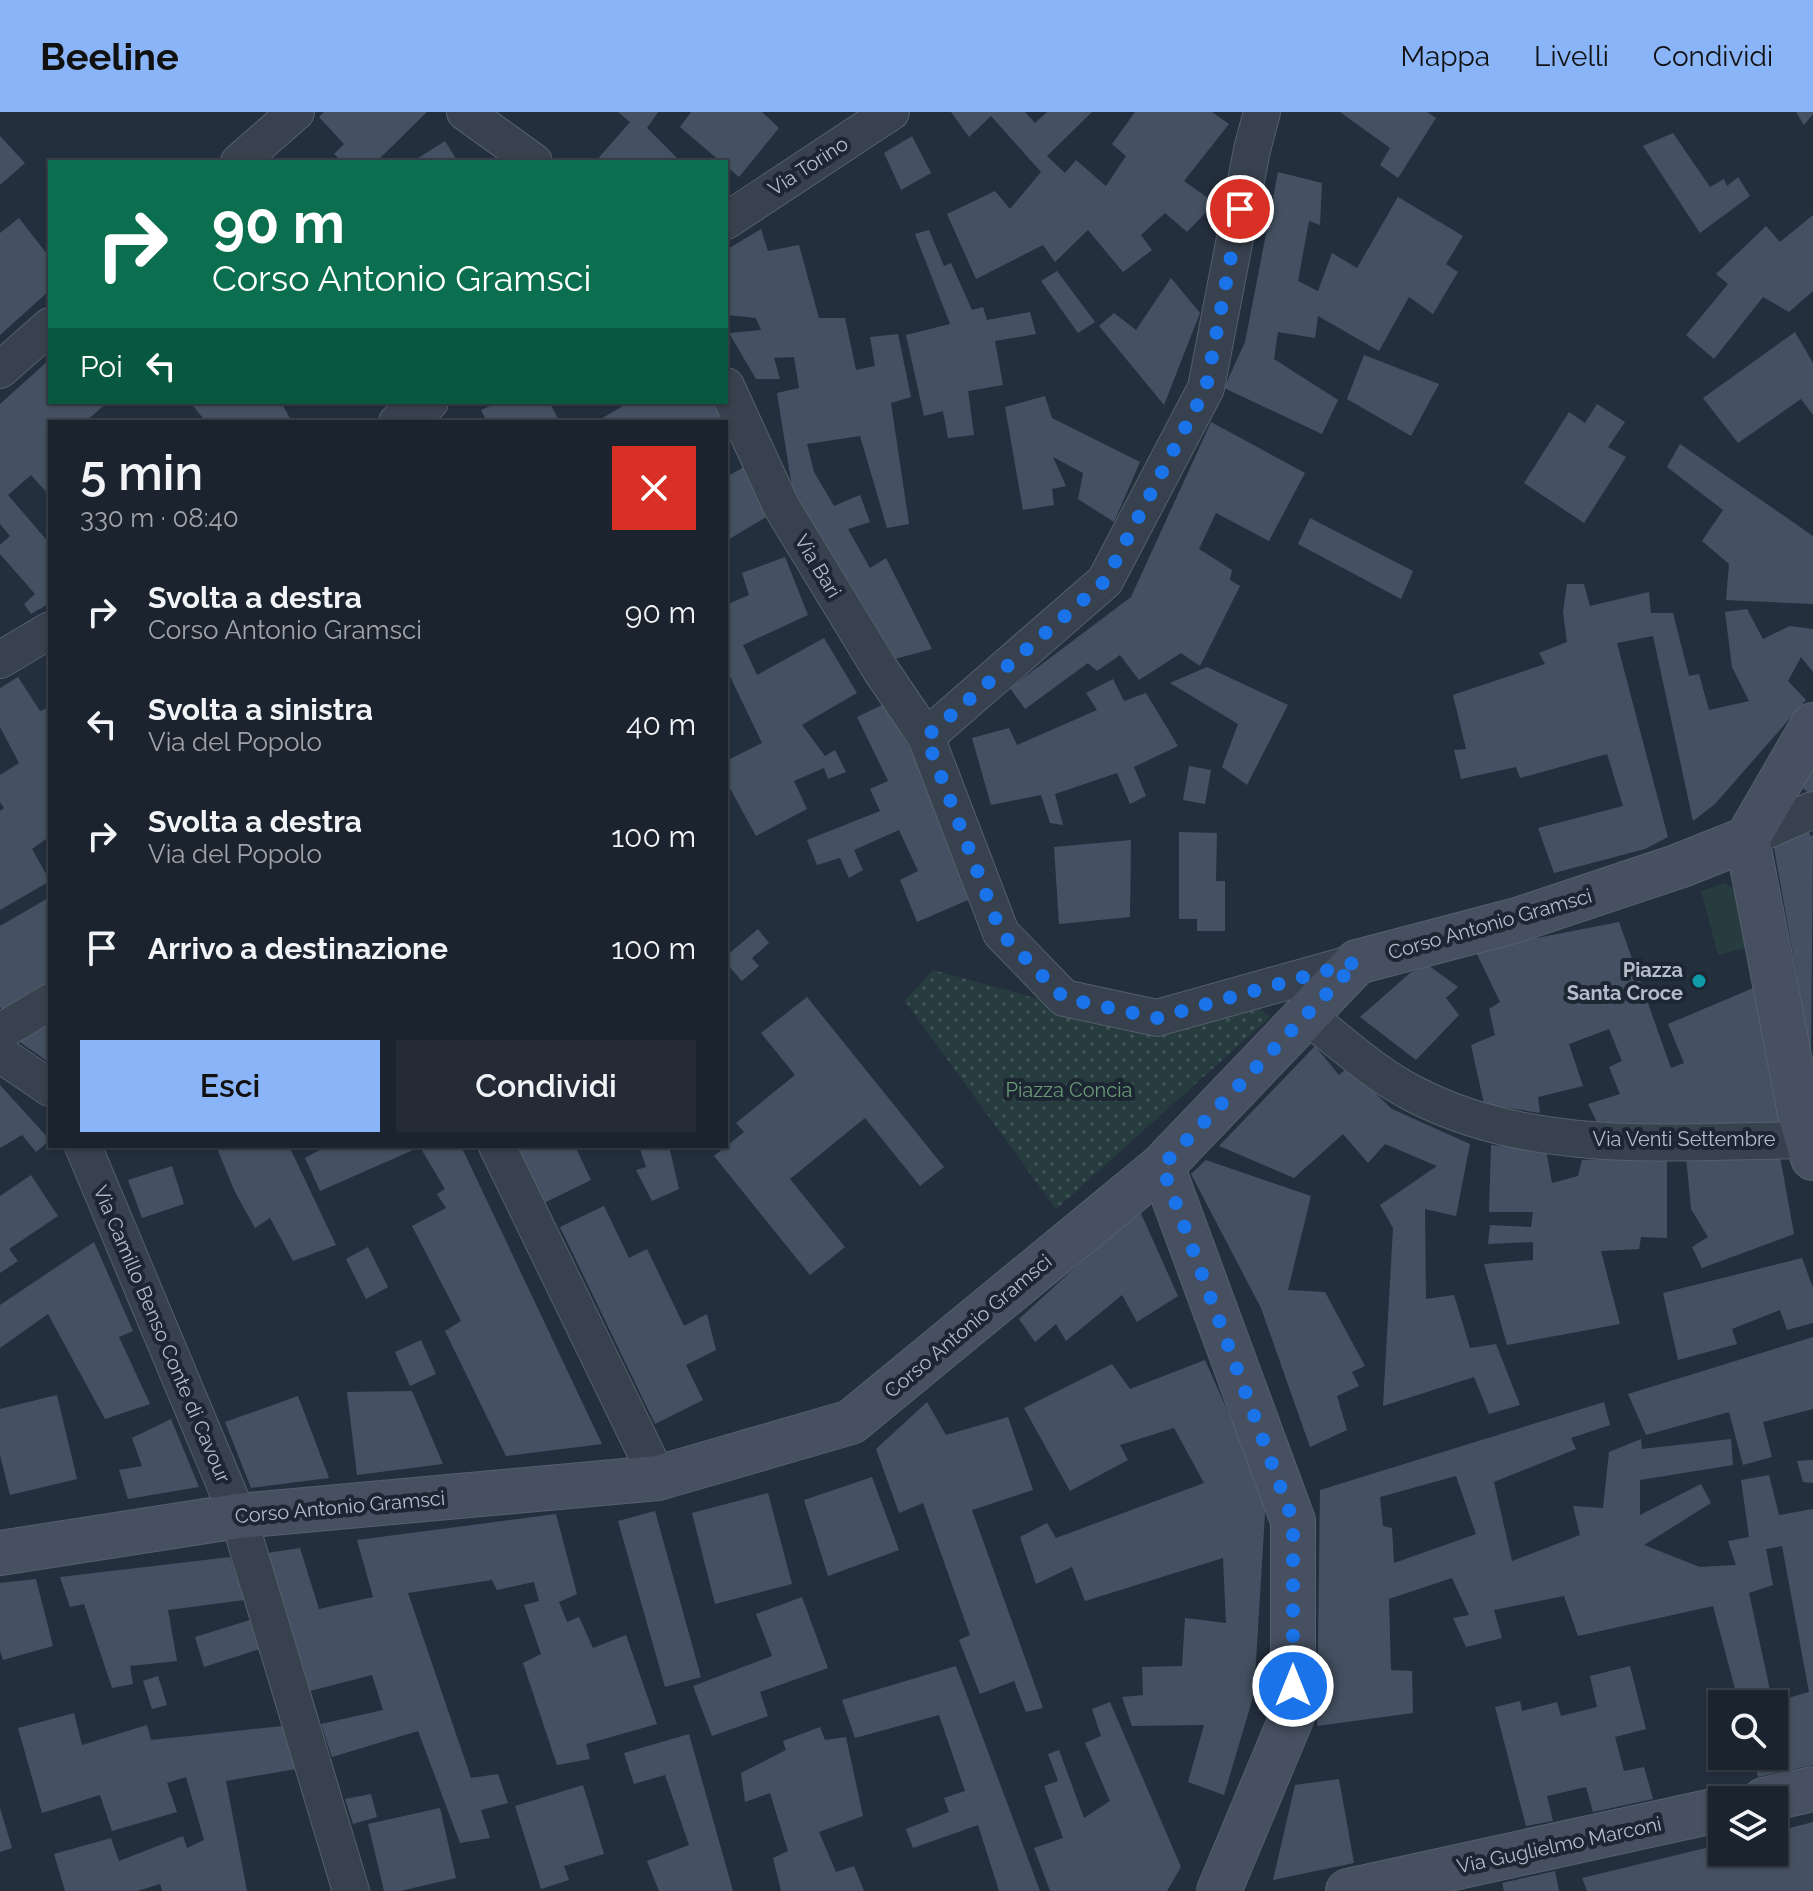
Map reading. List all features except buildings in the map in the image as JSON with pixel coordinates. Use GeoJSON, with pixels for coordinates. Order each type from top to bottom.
{"type":"FeatureCollection","features":[{"type":"Feature","properties":{"kind":"street"},"geometry":{"type":"LineString","coordinates":[[241,160],[296,112]]}},
{"type":"Feature","properties":{"kind":"street"},"geometry":{"type":"LineString","coordinates":[[465,112],[531,160]]}},
{"type":"Feature","properties":{"kind":"street","name":"Via Torino"},"geometry":{"type":"LineString","coordinates":[[728,220],[891,112]]}},
{"type":"Feature","properties":{"kind":"street"},"geometry":{"type":"LineString","coordinates":[[926,737],[1105,581],[1206,388],[1262,112]]}},
{"type":"Feature","properties":{"kind":"street"},"geometry":{"type":"LineString","coordinates":[[0,370],[48,328]]}},
{"type":"Feature","properties":{"kind":"street","name":"Via Bari"},"geometry":{"type":"LineString","coordinates":[[728,390],[781,506],[880,669],[926,737],[1001,933],[1064,998],[1157,1018],[1357,962]]}},
{"type":"Feature","properties":{"kind":"street"},"geometry":{"type":"LineString","coordinates":[[400,420],[427,404]]}},
{"type":"Feature","properties":{"kind":"street"},"geometry":{"type":"LineString","coordinates":[[0,660],[48,631]]}},
{"type":"Feature","properties":{"kind":"street"},"geometry":{"type":"LineString","coordinates":[[1810,1149],[1787,1051],[1747,839],[1813,725]]}},
{"type":"Feature","properties":{"kind":"street","name":"Corso Antonio Gramsci"},"geometry":{"type":"LineString","coordinates":[[0,1553],[238,1516],[658,1478],[851,1422],[1162,1166],[1357,962],[1517,920],[1679,866],[1813,810]]}},
{"type":"Feature","properties":{"kind":"street"},"geometry":{"type":"LineString","coordinates":[[0,1032],[48,1003]]}},
{"type":"Feature","properties":{"kind":"street","name":"Via Venti Settembre"},"geometry":{"type":"LineString","coordinates":[[1306,1015],[1411,1093],[1458,1115],[1508,1130],[1645,1143],[1810,1149]]}},
{"type":"Feature","properties":{"kind":"street"},"geometry":{"type":"LineString","coordinates":[[0,1054],[48,1087]]}},
{"type":"Feature","properties":{"kind":"street","name":"Via Camillo Benso Conte di Cavour"},"geometry":{"type":"LineString","coordinates":[[84,1148],[238,1516],[351,1891]]}},
{"type":"Feature","properties":{"kind":"street"},"geometry":{"type":"LineString","coordinates":[[498,1148],[658,1478]]}},
{"type":"Feature","properties":{"kind":"street"},"geometry":{"type":"LineString","coordinates":[[1162,1166],[1293,1521],[1293,1714],[1219,1891]]}},
{"type":"Feature","properties":{"kind":"street"},"geometry":{"type":"LineString","coordinates":[[1788,1795],[1813,1789]]}},
{"type":"Feature","properties":{"kind":"street","name":"Via Guglielmo Marconi"},"geometry":{"type":"LineString","coordinates":[[1348,1891],[1708,1812]]}},
{"type":"Feature","properties":{"kind":"green space"},"geometry":{"type":"Polygon","coordinates":[[[1725,883],[1737,891],[1749,947],[1718,955],[1701,891],[1725,883]]]}},
{"type":"Feature","properties":{"kind":"green space","name":"Piazza Concia"},"geometry":{"type":"Polygon","coordinates":[[[933,970],[1163,1033],[1252,1002],[1270,1017],[1056,1209],[905,1001],[933,970]]]}},
{"type":"Feature","properties":{"kind":"place","name":"Piazza Santa Croce"},"geometry":{"type":"Point","coordinates":[1699,981]}},
{"type":"Feature","properties":{"kind":"route"},"geometry":{"type":"LineString","coordinates":[[1240,209],[1206,388],[1105,581],[926,737],[1001,933],[1064,998],[1157,1018],[1357,962],[1162,1166],[1293,1521],[1293,1686]]}}]}
